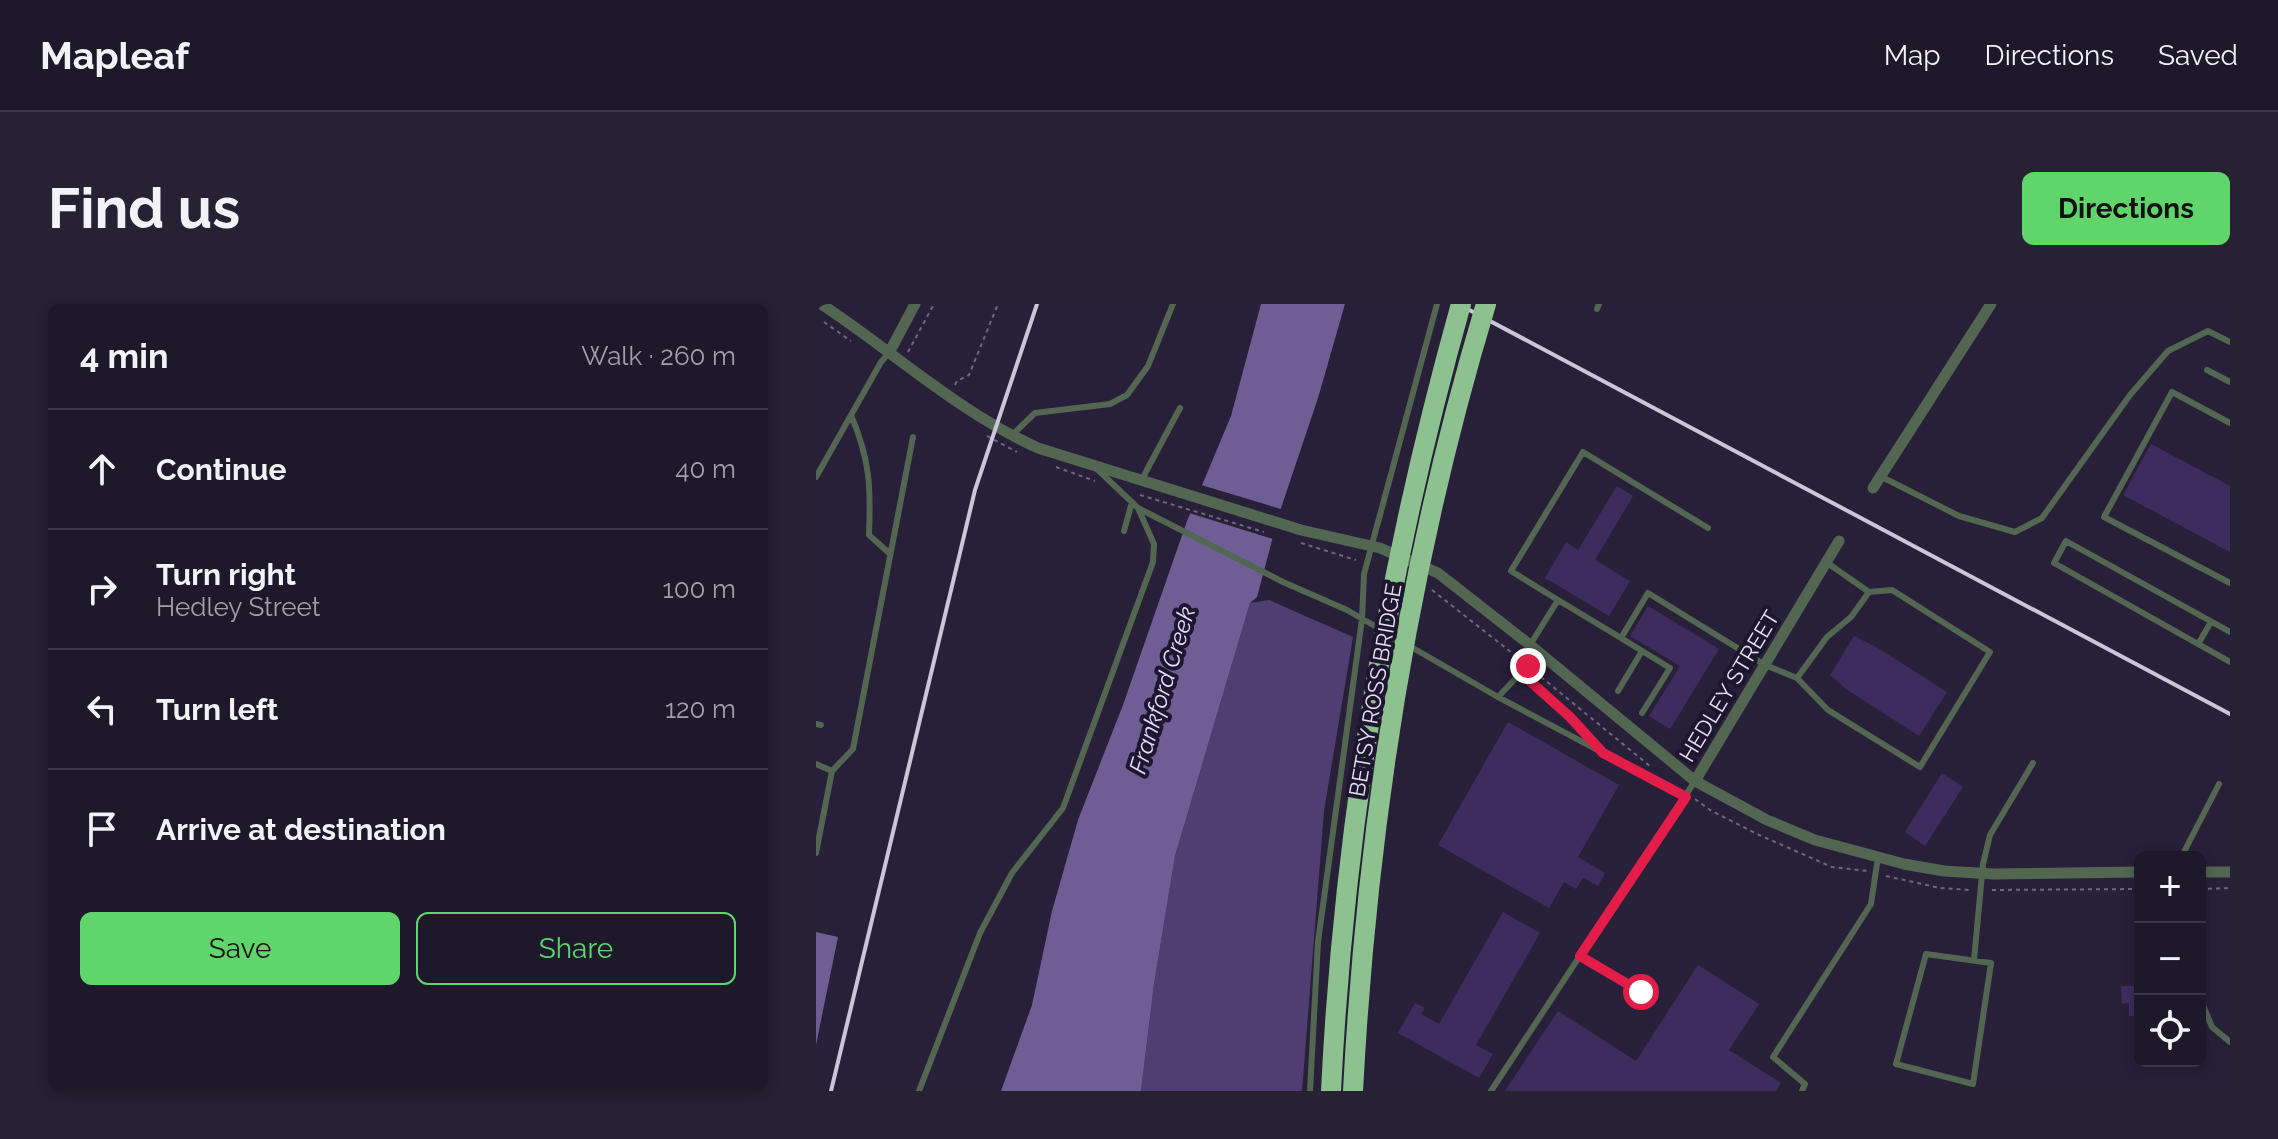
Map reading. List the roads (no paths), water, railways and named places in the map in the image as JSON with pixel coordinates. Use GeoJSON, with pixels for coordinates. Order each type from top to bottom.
{"type":"FeatureCollection","features":[{"type":"Feature","properties":{"kind":"highway","name":"BETSY ROSS BRIDGE"},"geometry":{"type":"LineString","coordinates":[[1331,1091],[1351,852],[1380,658],[1417,477],[1461,304]]}},
{"type":"Feature","properties":{"kind":"highway","name":"BETSY ROSS BRIDGE"},"geometry":{"type":"LineString","coordinates":[[1353,1091],[1371,873],[1402,661],[1436,493],[1465,372],[1486,304]]}},
{"type":"Feature","properties":{"kind":"street"},"geometry":{"type":"LineString","coordinates":[[821,304],[950,397],[1011,436],[1038,448],[1141,481],[1181,500],[1373,546],[1438,573],[1695,781],[1767,820],[1815,840],[1944,871],[2134,872]]}},
{"type":"Feature","properties":{"kind":"street"},"geometry":{"type":"LineString","coordinates":[[889,353],[915,304]]}},
{"type":"Feature","properties":{"kind":"street"},"geometry":{"type":"LineString","coordinates":[[1873,488],[1991,304]]}},
{"type":"Feature","properties":{"kind":"street","name":"HEDLEY STREET"},"geometry":{"type":"LineString","coordinates":[[1695,781],[1839,541]]}},
{"type":"Feature","properties":{"kind":"street"},"geometry":{"type":"LineString","coordinates":[[2206,872],[2230,872]]}},
{"type":"Feature","properties":{"kind":"lane"},"geometry":{"type":"LineString","coordinates":[[1011,436],[1035,413],[1110,404],[1127,395],[1148,366],[1173,304]]}},
{"type":"Feature","properties":{"kind":"lane"},"geometry":{"type":"LineString","coordinates":[[1310,1091],[1318,942],[1362,619],[1364,574],[1437,304]]}},
{"type":"Feature","properties":{"kind":"lane"},"geometry":{"type":"LineString","coordinates":[[1880,476],[1959,516],[2015,532],[2042,518],[2130,395],[2168,351],[2208,331],[2230,342]]}},
{"type":"Feature","properties":{"kind":"lane"},"geometry":{"type":"LineString","coordinates":[[816,477],[889,353]]}},
{"type":"Feature","properties":{"kind":"lane"},"geometry":{"type":"LineString","coordinates":[[2207,370],[2230,382]]}},
{"type":"Feature","properties":{"kind":"lane"},"geometry":{"type":"LineString","coordinates":[[2230,423],[2172,392],[2104,517],[2230,583]]}},
{"type":"Feature","properties":{"kind":"lane"},"geometry":{"type":"LineString","coordinates":[[1141,481],[1180,408]]}},
{"type":"Feature","properties":{"kind":"lane"},"geometry":{"type":"LineString","coordinates":[[851,415],[864,445],[871,485],[869,535],[889,553]]}},
{"type":"Feature","properties":{"kind":"lane"},"geometry":{"type":"LineString","coordinates":[[816,853],[832,771],[853,749],[913,437]]}},
{"type":"Feature","properties":{"kind":"lane"},"geometry":{"type":"LineString","coordinates":[[1642,713],[1670,668],[1511,571],[1583,452],[1708,528]]}},
{"type":"Feature","properties":{"kind":"lane"},"geometry":{"type":"LineString","coordinates":[[1093,466],[1135,505],[1362,619],[1498,697],[1686,797]]}},
{"type":"Feature","properties":{"kind":"lane"},"geometry":{"type":"LineString","coordinates":[[1124,531],[1135,505]]}},
{"type":"Feature","properties":{"kind":"lane"},"geometry":{"type":"LineString","coordinates":[[919,1091],[980,933],[1012,873],[1063,808],[1153,562],[1154,544],[1135,505]]}},
{"type":"Feature","properties":{"kind":"lane"},"geometry":{"type":"LineString","coordinates":[[2230,632],[2066,541],[2054,563],[2230,662]]}},
{"type":"Feature","properties":{"kind":"lane"},"geometry":{"type":"LineString","coordinates":[[1621,638],[1648,593],[1765,665],[1797,678],[1828,710],[1920,767],[1990,652],[1892,590],[1869,592],[1826,562]]}},
{"type":"Feature","properties":{"kind":"lane"},"geometry":{"type":"LineString","coordinates":[[1797,678],[1827,637],[1851,617],[1869,592]]}},
{"type":"Feature","properties":{"kind":"lane"},"geometry":{"type":"LineString","coordinates":[[1498,697],[1521,673],[1558,600]]}},
{"type":"Feature","properties":{"kind":"lane"},"geometry":{"type":"LineString","coordinates":[[2198,644],[2211,622]]}},
{"type":"Feature","properties":{"kind":"lane"},"geometry":{"type":"LineString","coordinates":[[1618,691],[1642,651]]}},
{"type":"Feature","properties":{"kind":"lane"},"geometry":{"type":"LineString","coordinates":[[1521,673],[1570,717],[1603,753]]}},
{"type":"Feature","properties":{"kind":"lane"},"geometry":{"type":"LineString","coordinates":[[1974,960],[1982,873],[1990,835],[2033,763]]}},
{"type":"Feature","properties":{"kind":"lane"},"geometry":{"type":"LineString","coordinates":[[816,764],[832,771]]}},
{"type":"Feature","properties":{"kind":"lane","name":"HEDLEY STREET"},"geometry":{"type":"LineString","coordinates":[[1491,1091],[1695,781]]}},
{"type":"Feature","properties":{"kind":"lane"},"geometry":{"type":"LineString","coordinates":[[2185,851],[2219,784]]}},
{"type":"Feature","properties":{"kind":"lane"},"geometry":{"type":"LineString","coordinates":[[1802,1091],[1805,1084],[1773,1057],[1871,904],[1878,857]]}},
{"type":"Feature","properties":{"kind":"lane"},"geometry":{"type":"LineString","coordinates":[[1926,954],[1974,960],[1991,963],[1973,1084],[1896,1064],[1926,954]]}},
{"type":"Feature","properties":{"kind":"lane"},"geometry":{"type":"LineString","coordinates":[[1580,956],[1641,992]]}},
{"type":"Feature","properties":{"kind":"lane"},"geometry":{"type":"LineString","coordinates":[[2206,1012],[2212,1027],[2230,1042]]}},
{"type":"Feature","properties":{"kind":"water","name":"Frankford Creek"},"geometry":{"type":"Polygon","coordinates":[[[1261,304],[1345,304],[1318,398],[1279,514],[1257,597],[1250,603],[1175,856],[1154,984],[1141,1091],[1001,1091],[1032,1005],[1052,911],[1078,820],[1123,705],[1187,521],[1231,416],[1261,304]]]}},
{"type":"Feature","properties":{"kind":"water"},"geometry":{"type":"Polygon","coordinates":[[[816,932],[838,937],[816,1045],[816,932]]]}},
{"type":"Feature","properties":{"kind":"railway"},"geometry":{"type":"LineString","coordinates":[[831,1091],[975,490],[1037,304]]}},
{"type":"Feature","properties":{"kind":"railway"},"geometry":{"type":"LineString","coordinates":[[1458,304],[2230,714]]}}]}
